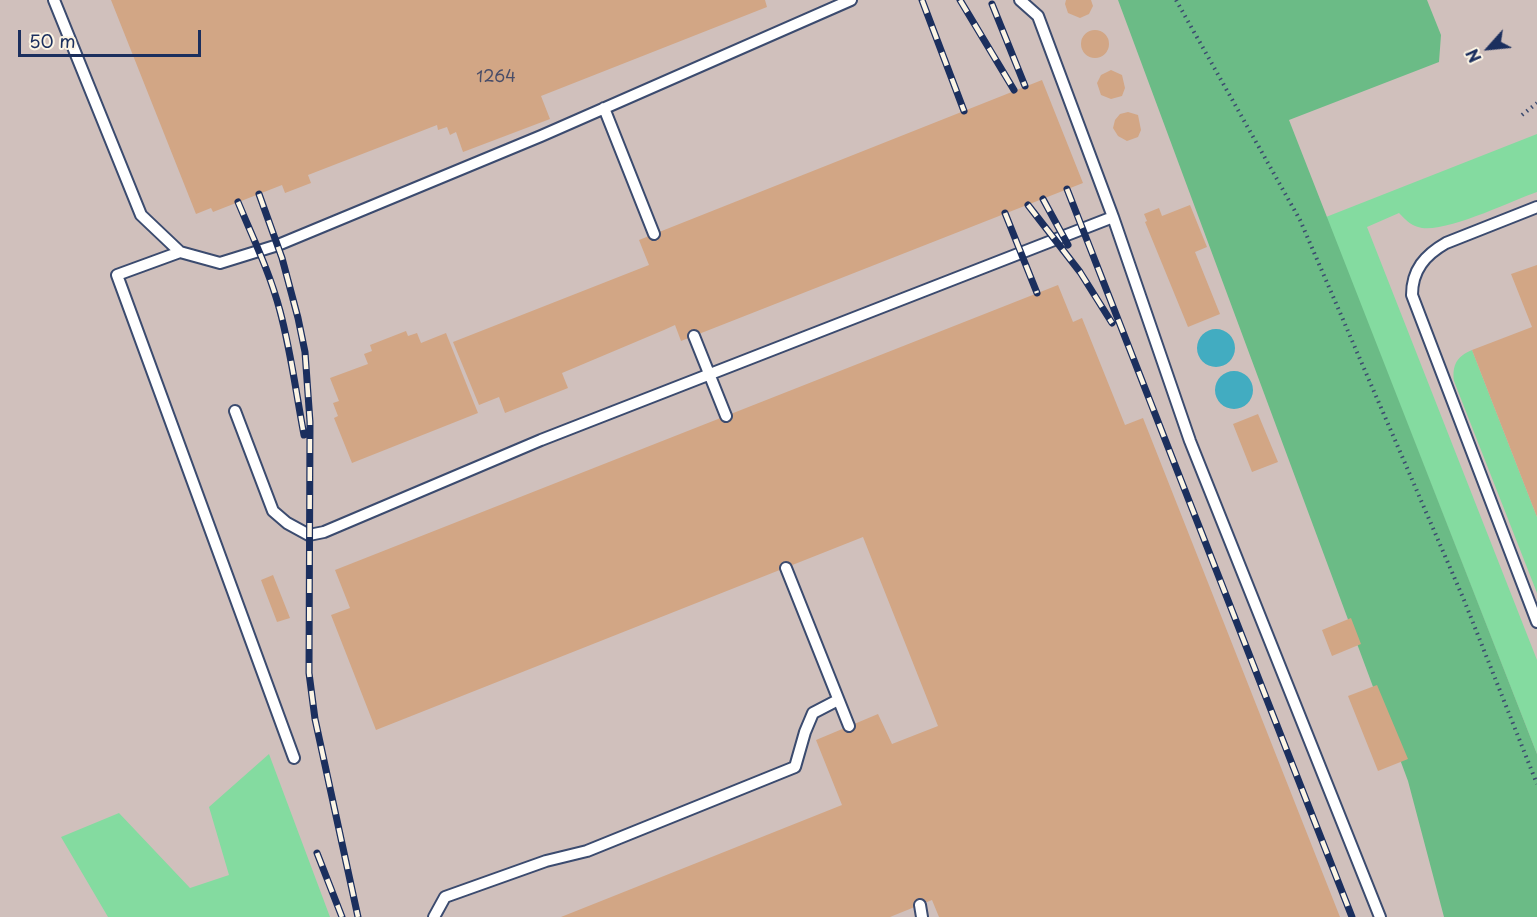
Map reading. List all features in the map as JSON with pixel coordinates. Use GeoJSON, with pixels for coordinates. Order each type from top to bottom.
{"type":"FeatureCollection","features":[{"type":"Feature","properties":{"kind":"lane"},"geometry":{"type":"LineString","coordinates":[[54,0],[141,216],[180,252],[220,263],[259,252],[541,136],[851,0]]}},
{"type":"Feature","properties":{"kind":"lane"},"geometry":{"type":"LineString","coordinates":[[1020,0],[1038,16],[1113,217],[1190,441],[1380,917]]}},
{"type":"Feature","properties":{"kind":"lane"},"geometry":{"type":"LineString","coordinates":[[604,108],[654,234]]}},
{"type":"Feature","properties":{"kind":"lane"},"geometry":{"type":"LineString","coordinates":[[1537,207],[1436,249],[1421,262],[1415,273],[1412,295],[1537,622]]}},
{"type":"Feature","properties":{"kind":"lane"},"geometry":{"type":"LineString","coordinates":[[235,411],[273,512],[309,535],[324,532],[541,440],[1113,217]]}},
{"type":"Feature","properties":{"kind":"lane"},"geometry":{"type":"LineString","coordinates":[[180,252],[117,275],[294,758]]}},
{"type":"Feature","properties":{"kind":"lane"},"geometry":{"type":"LineString","coordinates":[[694,336],[726,416]]}},
{"type":"Feature","properties":{"kind":"lane"},"geometry":{"type":"LineString","coordinates":[[786,568],[849,726]]}},
{"type":"Feature","properties":{"kind":"lane"},"geometry":{"type":"LineString","coordinates":[[434,917],[445,897],[546,861],[587,851],[795,767],[813,713],[838,700]]}},
{"type":"Feature","properties":{"kind":"lane"},"geometry":{"type":"LineString","coordinates":[[920,905],[922,917]]}},
{"type":"Feature","properties":{"kind":"path"},"geometry":{"type":"LineString","coordinates":[[1176,0],[1300,220],[1464,600],[1537,784]]}},
{"type":"Feature","properties":{"kind":"path"},"geometry":{"type":"LineString","coordinates":[[1522,115],[1537,103]]}},
{"type":"Feature","properties":{"kind":"shaded area"},"geometry":{"type":"Polygon","coordinates":[[[0,0],[1537,0],[1537,917],[0,917],[0,0]]]}},
{"type":"Feature","properties":{"kind":"green space"},"geometry":{"type":"Polygon","coordinates":[[[1118,0],[1427,0],[1441,35],[1439,62],[1289,120],[1537,754],[1537,917],[1444,917],[1408,781],[1118,0]]]}},
{"type":"Feature","properties":{"kind":"green space"},"geometry":{"type":"Polygon","coordinates":[[[1537,134],[1537,192],[1477,216],[1443,226],[1418,227],[1399,213],[1367,227],[1537,660],[1537,754],[1326,217],[1537,134]]]}},
{"type":"Feature","properties":{"kind":"green space"},"geometry":{"type":"Polygon","coordinates":[[[1472,350],[1537,517],[1537,593],[1454,381],[1454,370],[1459,358],[1472,350]]]}},
{"type":"Feature","properties":{"kind":"green space"},"geometry":{"type":"Polygon","coordinates":[[[269,754],[330,917],[108,917],[61,837],[119,813],[190,888],[229,875],[209,807],[269,754]]]}},
{"type":"Feature","properties":{"kind":"water"},"geometry":{"type":"Polygon","coordinates":[[[1216,329],[1229,335],[1235,348],[1229,361],[1216,367],[1203,361],[1197,348],[1203,335],[1216,329]]]}},
{"type":"Feature","properties":{"kind":"water"},"geometry":{"type":"Polygon","coordinates":[[[1234,371],[1247,377],[1253,390],[1247,403],[1234,409],[1221,403],[1215,390],[1221,377],[1234,371]]]}},
{"type":"Feature","properties":{"kind":"building"},"geometry":{"type":"Polygon","coordinates":[[[111,0],[765,0],[767,7],[541,96],[550,119],[463,152],[456,132],[450,135],[447,127],[438,130],[437,125],[308,175],[311,183],[285,193],[282,185],[213,212],[211,208],[196,214],[111,0]]]}},
{"type":"Feature","properties":{"kind":"building"},"geometry":{"type":"Polygon","coordinates":[[[1066,0],[1091,0],[1093,6],[1089,14],[1080,18],[1068,13],[1066,0]]]}},
{"type":"Feature","properties":{"kind":"building"},"geometry":{"type":"Polygon","coordinates":[[[1095,30],[1105,34],[1109,44],[1105,54],[1095,58],[1085,54],[1081,44],[1085,34],[1095,30]]]}},
{"type":"Feature","properties":{"kind":"building"},"geometry":{"type":"Polygon","coordinates":[[[1111,70],[1122,75],[1125,88],[1122,96],[1111,99],[1101,95],[1097,83],[1101,75],[1111,70]]]}},
{"type":"Feature","properties":{"kind":"building"},"geometry":{"type":"Polygon","coordinates":[[[1042,80],[1083,183],[681,341],[675,325],[562,373],[568,388],[505,413],[499,397],[479,405],[453,342],[649,265],[639,240],[1042,80]]]}},
{"type":"Feature","properties":{"kind":"building"},"geometry":{"type":"Polygon","coordinates":[[[1128,112],[1138,115],[1141,130],[1138,137],[1127,141],[1118,136],[1113,128],[1120,114],[1128,112]]]}},
{"type":"Feature","properties":{"kind":"building"},"geometry":{"type":"Polygon","coordinates":[[[1190,205],[1207,247],[1195,252],[1220,314],[1188,327],[1145,222],[1147,221],[1144,214],[1159,208],[1162,216],[1190,205]]]}},
{"type":"Feature","properties":{"kind":"building"},"geometry":{"type":"Polygon","coordinates":[[[1537,265],[1537,517],[1472,350],[1532,327],[1511,274],[1537,265]]]}},
{"type":"Feature","properties":{"kind":"building"},"geometry":{"type":"Polygon","coordinates":[[[1058,285],[1073,322],[1082,318],[1125,425],[1143,418],[1340,917],[939,917],[932,900],[890,917],[561,917],[842,805],[816,740],[878,714],[892,744],[938,726],[863,537],[376,730],[331,615],[350,608],[335,570],[1058,285]]]}},
{"type":"Feature","properties":{"kind":"building"},"geometry":{"type":"Polygon","coordinates":[[[406,331],[408,336],[417,333],[421,343],[446,333],[478,413],[352,463],[334,418],[338,416],[333,403],[339,401],[330,378],[368,364],[364,354],[372,351],[370,345],[406,331]]]}},
{"type":"Feature","properties":{"kind":"building"},"geometry":{"type":"Polygon","coordinates":[[[1258,414],[1278,462],[1252,472],[1233,424],[1258,414]]]}},
{"type":"Feature","properties":{"kind":"building"},"geometry":{"type":"Polygon","coordinates":[[[273,575],[290,618],[277,622],[261,580],[273,575]]]}},
{"type":"Feature","properties":{"kind":"building"},"geometry":{"type":"Polygon","coordinates":[[[1351,618],[1361,644],[1332,656],[1322,630],[1351,618]]]}},
{"type":"Feature","properties":{"kind":"building"},"geometry":{"type":"Polygon","coordinates":[[[1377,685],[1408,759],[1378,771],[1348,696],[1377,685]]]}},
{"type":"Feature","properties":{"kind":"railway"},"geometry":{"type":"LineString","coordinates":[[922,0],[964,111]]}},
{"type":"Feature","properties":{"kind":"railway"},"geometry":{"type":"LineString","coordinates":[[960,0],[1014,90]]}},
{"type":"Feature","properties":{"kind":"railway"},"geometry":{"type":"LineString","coordinates":[[992,4],[1025,86]]}},
{"type":"Feature","properties":{"kind":"railway"},"geometry":{"type":"LineString","coordinates":[[1067,189],[1352,917]]}},
{"type":"Feature","properties":{"kind":"railway"},"geometry":{"type":"LineString","coordinates":[[259,194],[282,258],[305,352],[310,422],[309,673],[315,719],[358,917]]}},
{"type":"Feature","properties":{"kind":"railway"},"geometry":{"type":"LineString","coordinates":[[1043,199],[1068,245]]}},
{"type":"Feature","properties":{"kind":"railway"},"geometry":{"type":"LineString","coordinates":[[238,202],[266,269],[280,311],[304,435]]}},
{"type":"Feature","properties":{"kind":"railway"},"geometry":{"type":"LineString","coordinates":[[1028,205],[1080,272],[1112,323]]}},
{"type":"Feature","properties":{"kind":"railway"},"geometry":{"type":"LineString","coordinates":[[1005,213],[1037,293]]}},
{"type":"Feature","properties":{"kind":"railway"},"geometry":{"type":"LineString","coordinates":[[317,853],[342,917]]}}]}
